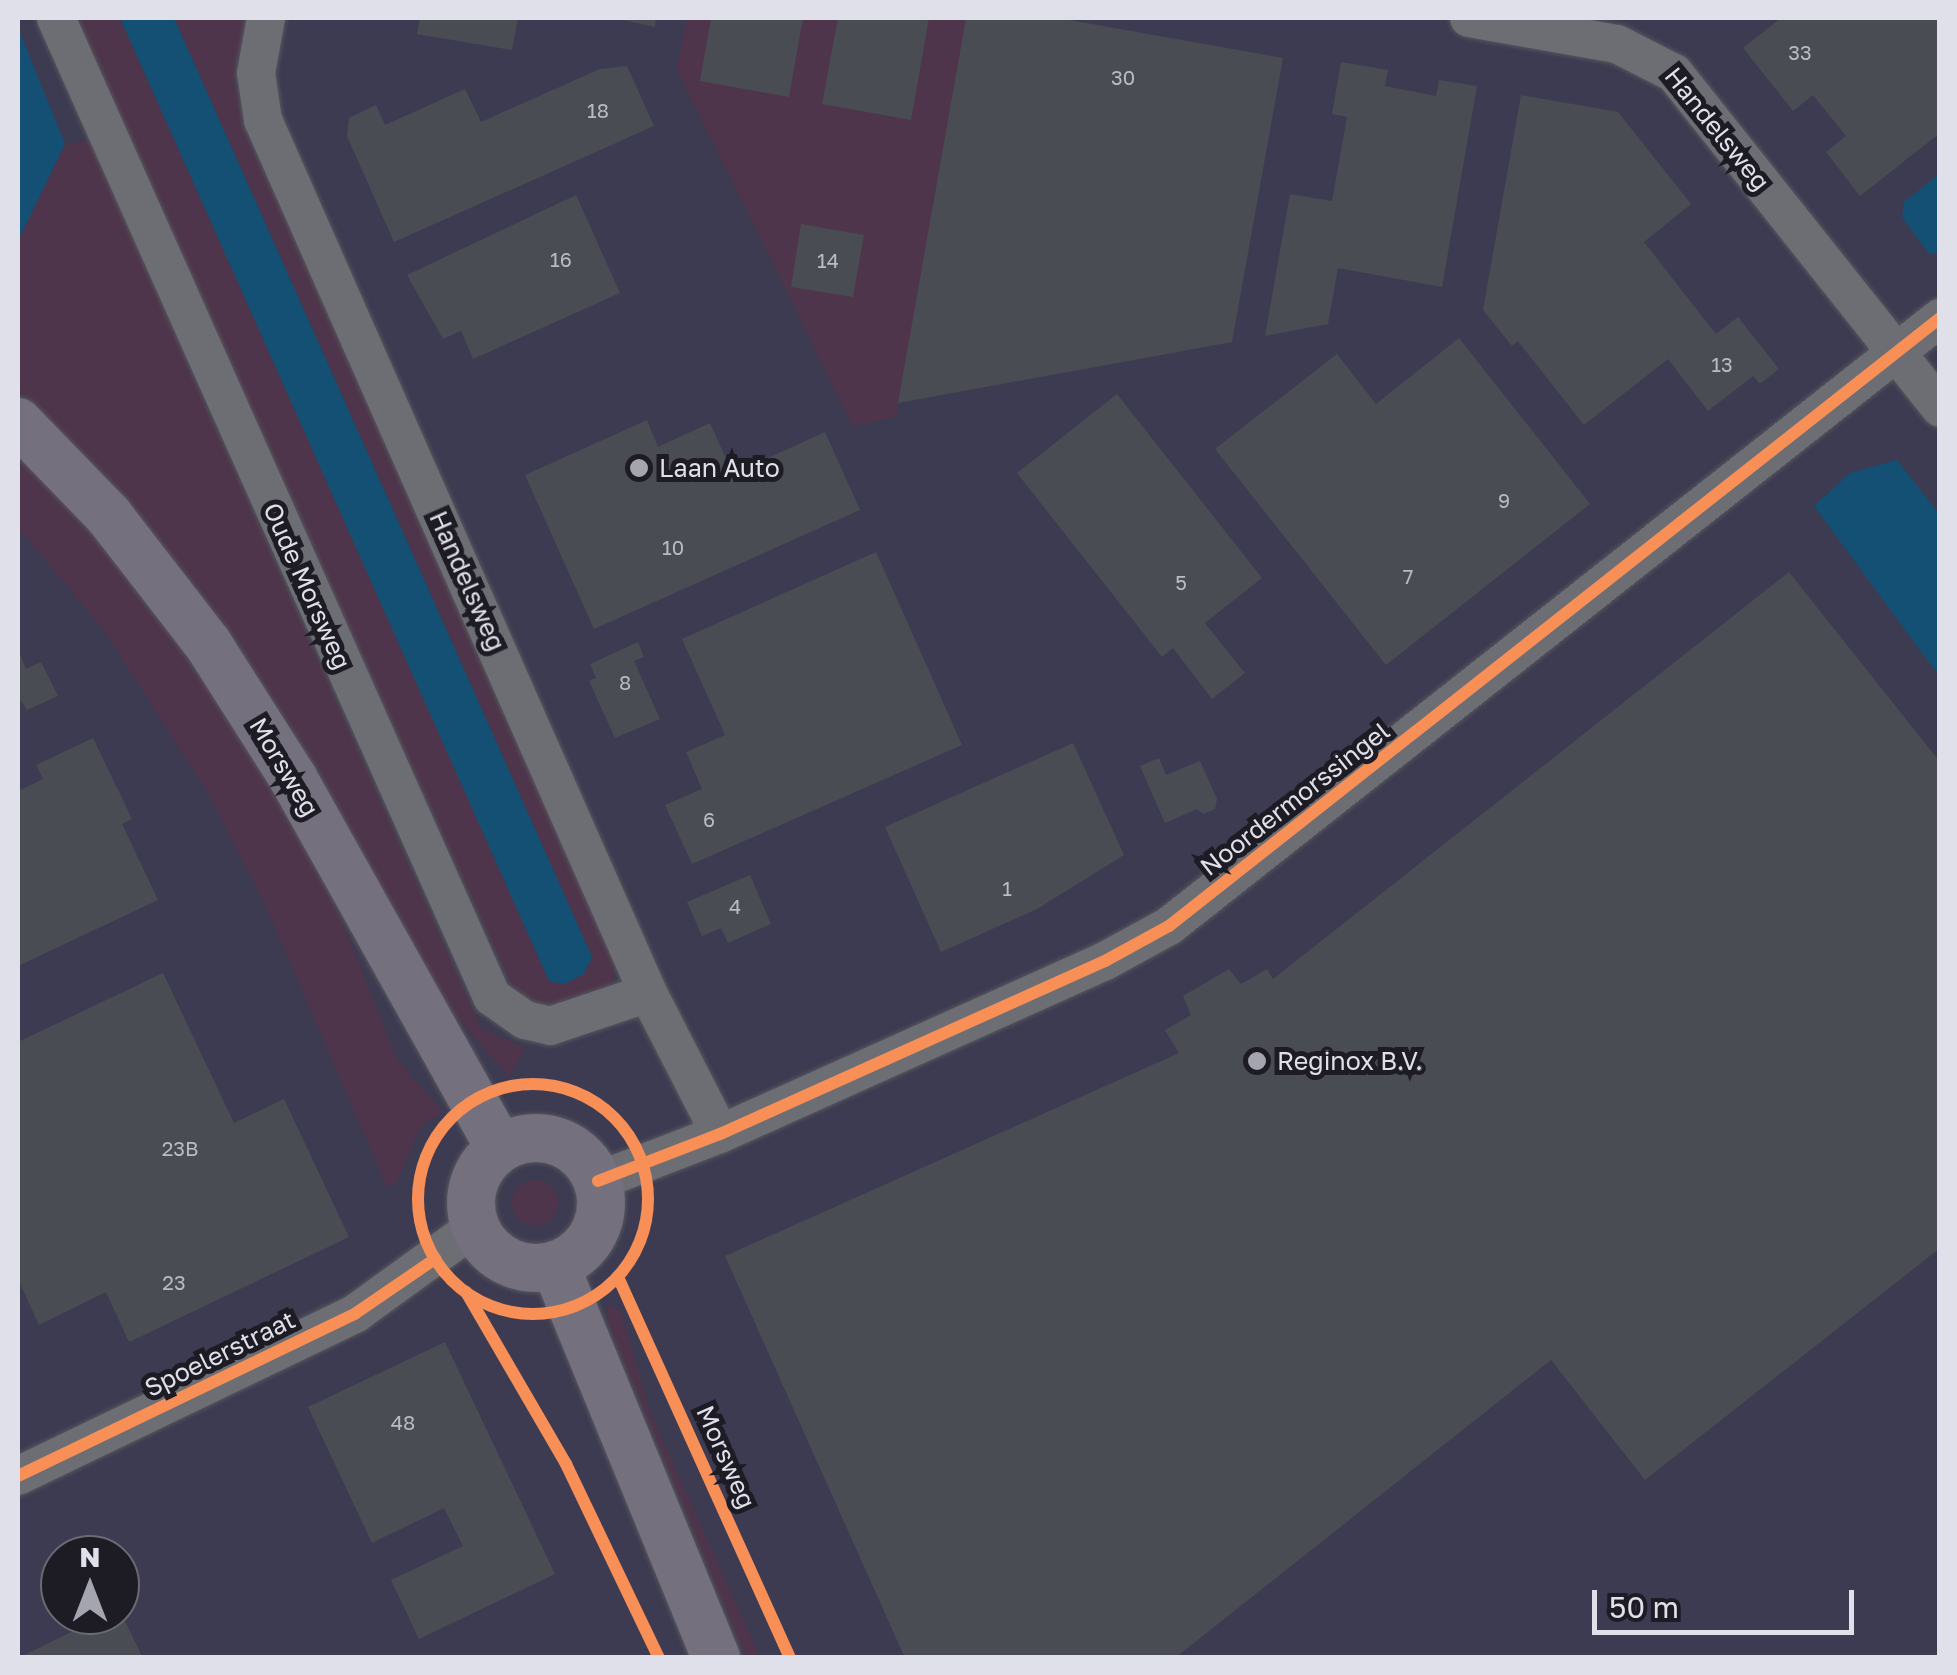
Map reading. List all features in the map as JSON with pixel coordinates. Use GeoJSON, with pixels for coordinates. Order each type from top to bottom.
{"type":"FeatureCollection","features":[{"type":"Feature","properties":{"kind":"main road","name":"Morsweg"},"geometry":{"type":"LineString","coordinates":[[18,422],[109,516],[208,644],[293,778],[500,1148]]}},
{"type":"Feature","properties":{"kind":"main road"},"geometry":{"type":"LineString","coordinates":[[532,1137],[564,1144],[598,1181],[594,1232],[555,1265],[508,1262],[475,1228],[476,1175],[500,1148],[532,1137]]}},
{"type":"Feature","properties":{"kind":"main road"},"geometry":{"type":"LineString","coordinates":[[555,1265],[716,1658]]}},
{"type":"Feature","properties":{"kind":"street","name":"Oude Morsweg"},"geometry":{"type":"LineString","coordinates":[[56,18],[492,997],[525,1020],[550,1026],[648,994]]}},
{"type":"Feature","properties":{"kind":"street","name":"Handelsweg"},"geometry":{"type":"LineString","coordinates":[[266,18],[256,73],[263,120],[648,994],[720,1134]]}},
{"type":"Feature","properties":{"kind":"street","name":"Handelsweg"},"geometry":{"type":"LineString","coordinates":[[1470,18],[1617,44],[1657,59],[1895,352]]}},
{"type":"Feature","properties":{"kind":"street","name":"Noordermorssingel"},"geometry":{"type":"LineString","coordinates":[[598,1181],[720,1134],[1106,961],[1169,926],[1940,318]]}},
{"type":"Feature","properties":{"kind":"street"},"geometry":{"type":"LineString","coordinates":[[1895,352],[1940,408]]}},
{"type":"Feature","properties":{"kind":"street","name":"Spoelerstraat"},"geometry":{"type":"LineString","coordinates":[[18,1476],[356,1313],[475,1228]]}},
{"type":"Feature","properties":{"kind":"shaded area"},"geometry":{"type":"Polygon","coordinates":[[[18,18],[1939,18],[1939,1657],[18,1657],[18,18]]]}},
{"type":"Feature","properties":{"kind":"shaded area"},"geometry":{"type":"Polygon","coordinates":[[[70,18],[120,18],[554,984],[589,967],[592,956],[174,18],[245,18],[235,77],[243,125],[619,965],[607,994],[558,1013],[514,992],[70,18]]]}},
{"type":"Feature","properties":{"kind":"shaded area"},"geometry":{"type":"Polygon","coordinates":[[[687,18],[966,18],[896,417],[853,426],[677,70],[687,18]]]}},
{"type":"Feature","properties":{"kind":"shaded area"},"geometry":{"type":"Polygon","coordinates":[[[90,141],[481,1028],[525,1048],[509,1077],[435,992],[223,622],[107,479],[18,390],[18,241],[65,144],[90,141]]]}},
{"type":"Feature","properties":{"kind":"shaded area"},"geometry":{"type":"Polygon","coordinates":[[[18,443],[184,635],[326,881],[397,1059],[443,1112],[421,1126],[395,1184],[387,1187],[263,900],[205,788],[101,626],[18,528],[18,443]]]}},
{"type":"Feature","properties":{"kind":"shaded area"},"geometry":{"type":"Polygon","coordinates":[[[535,1180],[551,1187],[558,1203],[551,1219],[535,1226],[519,1219],[512,1203],[519,1187],[535,1180]]]}},
{"type":"Feature","properties":{"kind":"shaded area"},"geometry":{"type":"Polygon","coordinates":[[[607,1304],[621,1312],[650,1412],[760,1657],[745,1657],[608,1324],[607,1304]]]}},
{"type":"Feature","properties":{"kind":"water"},"geometry":{"type":"Polygon","coordinates":[[[120,18],[174,18],[592,957],[584,974],[565,984],[549,981],[120,18]]]}},
{"type":"Feature","properties":{"kind":"water"},"geometry":{"type":"Polygon","coordinates":[[[18,28],[65,144],[18,241],[18,28]]]}},
{"type":"Feature","properties":{"kind":"water"},"geometry":{"type":"Polygon","coordinates":[[[1939,174],[1939,252],[1929,254],[1902,217],[1904,202],[1939,174]]]}},
{"type":"Feature","properties":{"kind":"water"},"geometry":{"type":"Polygon","coordinates":[[[1897,460],[1939,514],[1939,676],[1814,506],[1850,473],[1897,460]]]}},
{"type":"Feature","properties":{"kind":"building"},"geometry":{"type":"Polygon","coordinates":[[[420,18],[518,18],[512,50],[417,34],[420,18]]]}},
{"type":"Feature","properties":{"kind":"building"},"geometry":{"type":"Polygon","coordinates":[[[615,18],[656,18],[655,27],[615,18]]]}},
{"type":"Feature","properties":{"kind":"building"},"geometry":{"type":"Polygon","coordinates":[[[711,18],[803,18],[789,97],[700,81],[711,18]]]}},
{"type":"Feature","properties":{"kind":"building"},"geometry":{"type":"Polygon","coordinates":[[[838,18],[929,18],[911,120],[822,104],[838,18]]]}},
{"type":"Feature","properties":{"kind":"building"},"geometry":{"type":"Polygon","coordinates":[[[966,18],[1058,18],[1283,58],[1232,342],[898,403],[966,18]]]}},
{"type":"Feature","properties":{"kind":"building"},"geometry":{"type":"Polygon","coordinates":[[[1781,18],[1940,18],[1940,133],[1860,196],[1826,152],[1846,136],[1813,95],[1793,111],[1743,48],[1781,18]]]}},
{"type":"Feature","properties":{"kind":"building"},"geometry":{"type":"Polygon","coordinates":[[[1341,62],[1388,70],[1385,86],[1436,96],[1439,80],[1477,86],[1442,287],[1338,268],[1328,324],[1265,336],[1290,194],[1332,201],[1347,117],[1332,114],[1341,62]]]}},
{"type":"Feature","properties":{"kind":"building"},"geometry":{"type":"Polygon","coordinates":[[[627,66],[654,126],[394,242],[347,136],[349,118],[376,105],[385,125],[465,89],[481,122],[600,69],[627,66]]]}},
{"type":"Feature","properties":{"kind":"building"},"geometry":{"type":"Polygon","coordinates":[[[1521,95],[1618,112],[1691,204],[1644,242],[1716,334],[1738,317],[1779,369],[1760,384],[1753,376],[1708,411],[1668,359],[1584,425],[1518,341],[1512,346],[1483,310],[1521,95]]]}},
{"type":"Feature","properties":{"kind":"building"},"geometry":{"type":"Polygon","coordinates":[[[576,195],[620,293],[473,359],[461,331],[443,339],[407,275],[576,195]]]}},
{"type":"Feature","properties":{"kind":"building"},"geometry":{"type":"Polygon","coordinates":[[[801,224],[864,235],[853,297],[791,287],[801,224]]]}},
{"type":"Feature","properties":{"kind":"building"},"geometry":{"type":"Polygon","coordinates":[[[1459,338],[1590,504],[1386,665],[1215,449],[1337,354],[1376,404],[1459,338]]]}},
{"type":"Feature","properties":{"kind":"building"},"geometry":{"type":"Polygon","coordinates":[[[1117,394],[1262,578],[1205,623],[1245,673],[1212,699],[1173,648],[1162,657],[1017,473],[1117,394]]]}},
{"type":"Feature","properties":{"kind":"building"},"geometry":{"type":"Polygon","coordinates":[[[647,420],[658,447],[710,423],[733,474],[825,432],[860,510],[594,629],[525,475],[647,420]]]}},
{"type":"Feature","properties":{"kind":"building"},"geometry":{"type":"Polygon","coordinates":[[[876,552],[962,745],[692,864],[665,805],[702,789],[686,752],[725,735],[682,639],[876,552]]]}},
{"type":"Feature","properties":{"kind":"building"},"geometry":{"type":"Polygon","coordinates":[[[1789,572],[1940,762],[1940,1248],[1645,1480],[1551,1360],[1175,1658],[905,1658],[725,1256],[1179,1053],[1165,1030],[1191,1015],[1183,996],[1229,969],[1241,984],[1267,969],[1273,979],[1789,572]]]}},
{"type":"Feature","properties":{"kind":"building"},"geometry":{"type":"Polygon","coordinates":[[[638,642],[644,657],[634,661],[660,719],[615,738],[589,681],[596,678],[590,664],[638,642]]]}},
{"type":"Feature","properties":{"kind":"building"},"geometry":{"type":"Polygon","coordinates":[[[18,649],[26,669],[41,662],[58,696],[27,710],[18,696],[18,649]]]}},
{"type":"Feature","properties":{"kind":"building"},"geometry":{"type":"Polygon","coordinates":[[[93,738],[132,819],[122,824],[158,900],[18,966],[18,791],[43,779],[36,765],[93,738]]]}},
{"type":"Feature","properties":{"kind":"building"},"geometry":{"type":"Polygon","coordinates":[[[1073,743],[1124,855],[1037,909],[941,952],[885,827],[1073,743]]]}},
{"type":"Feature","properties":{"kind":"building"},"geometry":{"type":"Polygon","coordinates":[[[1159,758],[1166,775],[1200,761],[1217,799],[1215,809],[1203,814],[1197,809],[1165,823],[1140,766],[1159,758]]]}},
{"type":"Feature","properties":{"kind":"building"},"geometry":{"type":"Polygon","coordinates":[[[750,875],[771,924],[728,943],[721,928],[702,936],[687,902],[750,875]]]}},
{"type":"Feature","properties":{"kind":"building"},"geometry":{"type":"Polygon","coordinates":[[[163,973],[234,1123],[284,1099],[349,1237],[129,1342],[106,1292],[39,1325],[18,1279],[18,1042],[163,973]]]}},
{"type":"Feature","properties":{"kind":"building"},"geometry":{"type":"Polygon","coordinates":[[[445,1342],[555,1574],[419,1639],[391,1580],[463,1546],[444,1508],[372,1543],[308,1407],[445,1342]]]}},
{"type":"Feature","properties":{"kind":"building"},"geometry":{"type":"Polygon","coordinates":[[[65,1635],[132,1635],[143,1658],[18,1658],[65,1635]]]}},
{"type":"Feature","properties":{"kind":"cycle path"},"geometry":{"type":"LineString","coordinates":[[598,1181],[720,1134],[1105,961],[1169,926],[1940,318]]}},
{"type":"Feature","properties":{"kind":"cycle path"},"geometry":{"type":"LineString","coordinates":[[533,1084],[577,1093],[614,1118],[639,1155],[648,1199],[639,1243],[614,1280],[577,1305],[533,1314],[489,1305],[452,1280],[427,1243],[418,1199],[427,1155],[452,1118],[489,1093],[533,1084]]}},
{"type":"Feature","properties":{"kind":"cycle path"},"geometry":{"type":"LineString","coordinates":[[18,1476],[356,1313],[435,1259]]}},
{"type":"Feature","properties":{"kind":"cycle path"},"geometry":{"type":"LineString","coordinates":[[618,1277],[790,1658]]}},
{"type":"Feature","properties":{"kind":"cycle path"},"geometry":{"type":"LineString","coordinates":[[466,1292],[566,1464],[659,1658]]}},
{"type":"Feature","properties":{"kind":"place","name":"Laan Auto"},"geometry":{"type":"Point","coordinates":[639,468]}},
{"type":"Feature","properties":{"kind":"place","name":"Reginox B.V."},"geometry":{"type":"Point","coordinates":[1257,1061]}}]}
